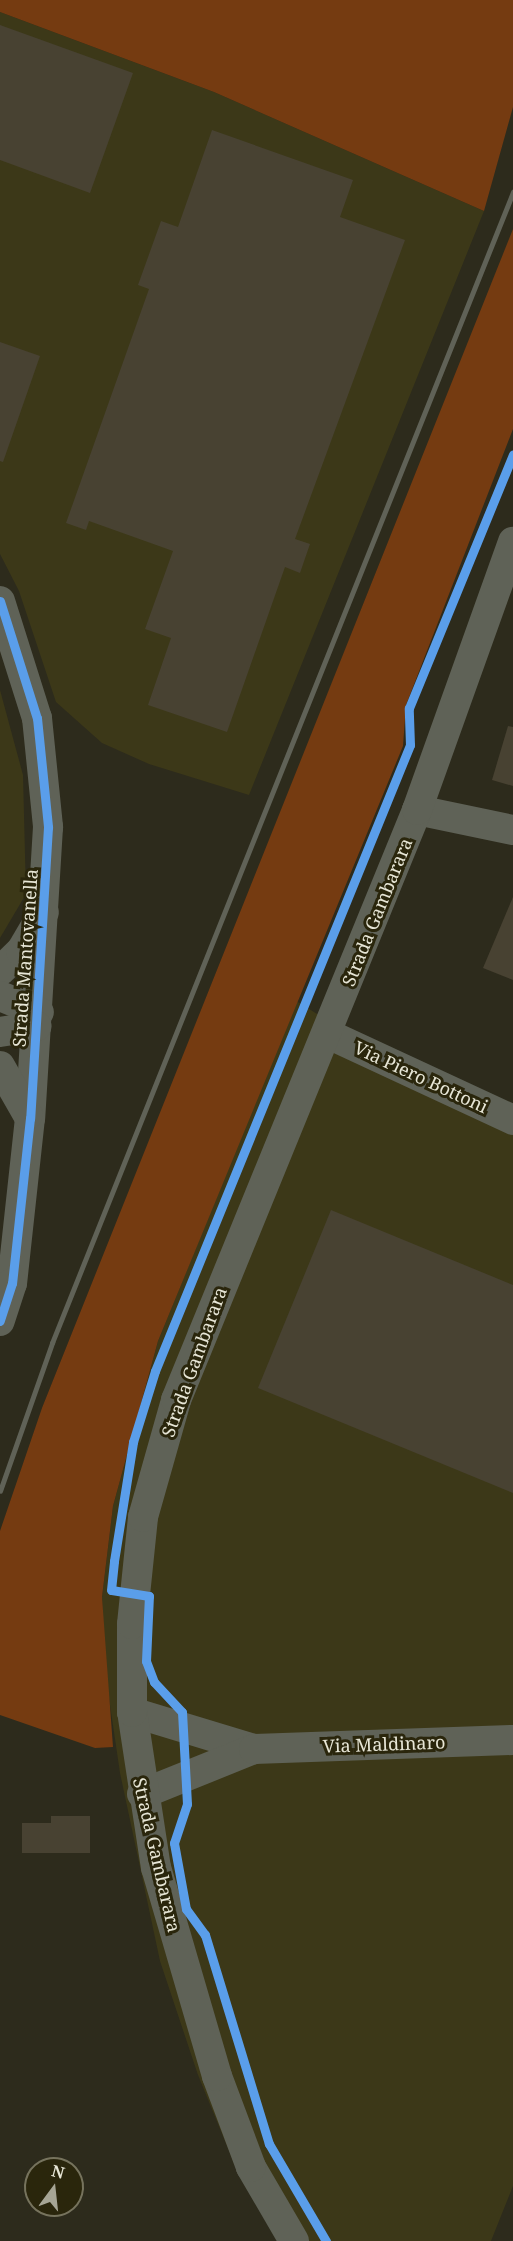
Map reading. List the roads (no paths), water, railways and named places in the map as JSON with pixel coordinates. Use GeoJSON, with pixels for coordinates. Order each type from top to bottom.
{"type":"FeatureCollection","features":[{"type":"Feature","properties":{"kind":"street","name":"Strada Gambarara"},"geometry":{"type":"LineString","coordinates":[[294,2241],[251,2167],[217,2076],[156,1868],[142,1794],[132,1712],[132,1624],[144,1517],[176,1400],[328,1034],[417,810],[513,542]]}},
{"type":"Feature","properties":{"kind":"street","name":"Strada Mantovanella"},"geometry":{"type":"LineString","coordinates":[[0,601],[24,666],[42,750],[47,907],[30,1118],[12,1283],[0,1321]]}},
{"type":"Feature","properties":{"kind":"street"},"geometry":{"type":"LineString","coordinates":[[417,810],[513,830]]}},
{"type":"Feature","properties":{"kind":"street"},"geometry":{"type":"LineString","coordinates":[[0,971],[21,951],[47,907]]}},
{"type":"Feature","properties":{"kind":"street"},"geometry":{"type":"LineString","coordinates":[[0,996],[38,1019]]}},
{"type":"Feature","properties":{"kind":"street"},"geometry":{"type":"LineString","coordinates":[[0,1032],[38,1019]]}},
{"type":"Feature","properties":{"kind":"street","name":"Via Piero Bottoni"},"geometry":{"type":"LineString","coordinates":[[328,1034],[513,1120]]}},
{"type":"Feature","properties":{"kind":"street"},"geometry":{"type":"LineString","coordinates":[[0,1066],[30,1118]]}},
{"type":"Feature","properties":{"kind":"street","name":"Via Maldinaro"},"geometry":{"type":"LineString","coordinates":[[132,1712],[254,1749],[513,1740]]}},
{"type":"Feature","properties":{"kind":"street","name":"Via Maldinaro"},"geometry":{"type":"LineString","coordinates":[[142,1794],[254,1749]]}},
{"type":"Feature","properties":{"kind":"railway"},"geometry":{"type":"LineString","coordinates":[[0,1491],[52,1343],[513,192]]}}]}
